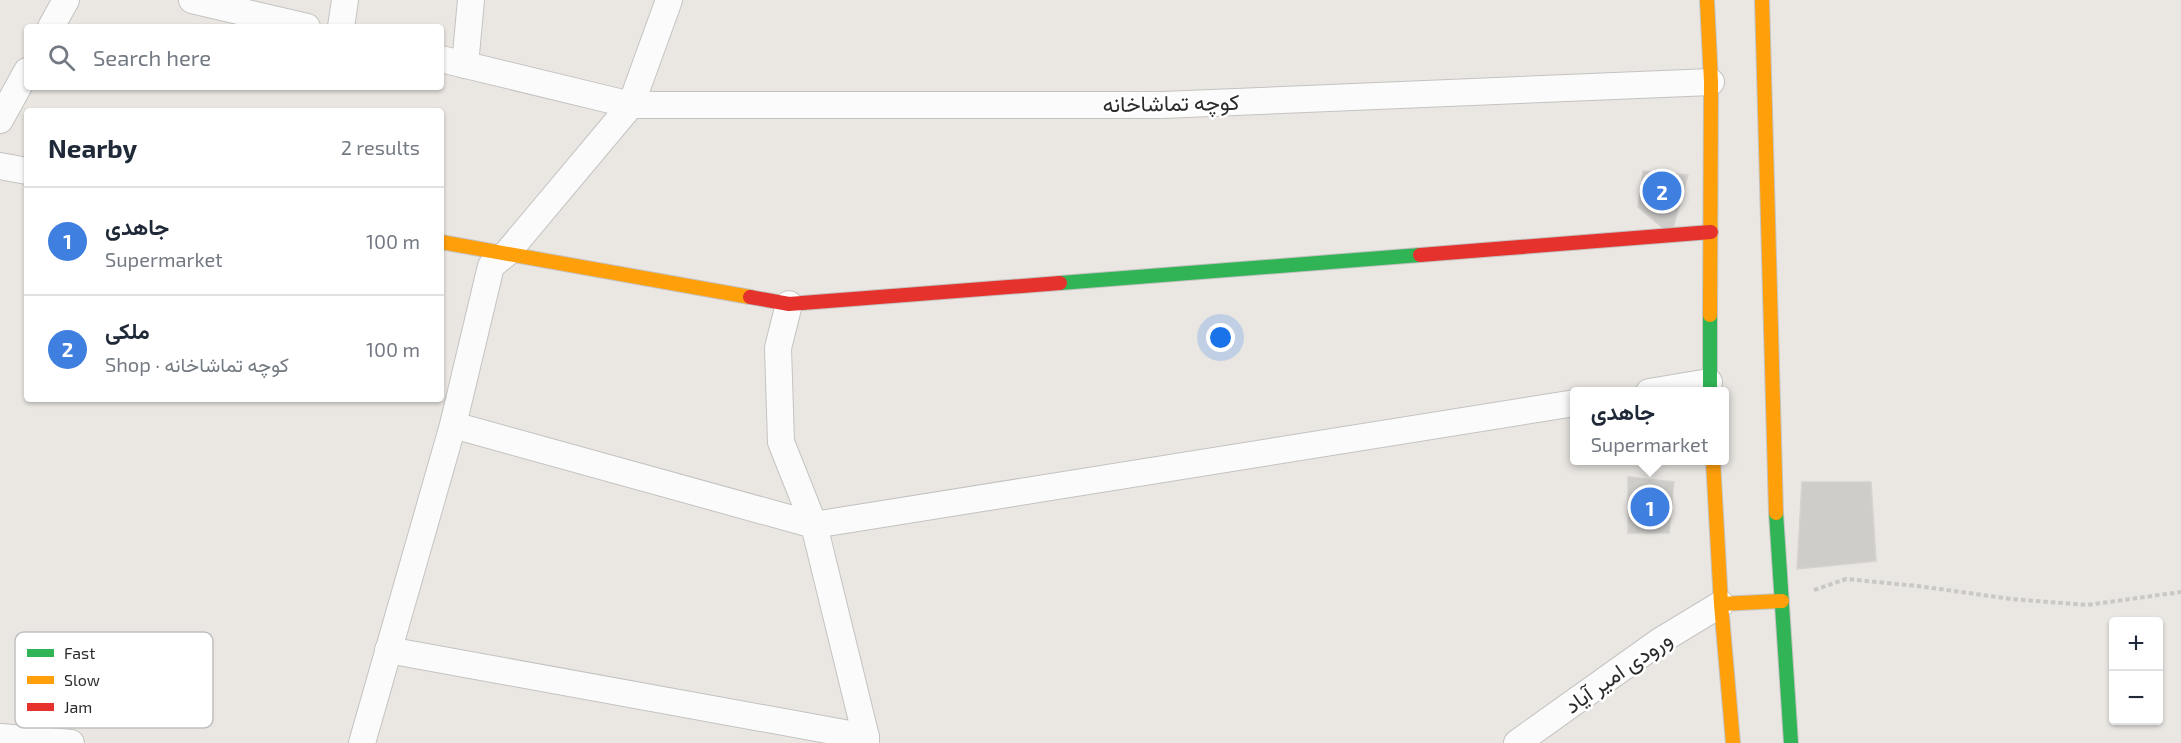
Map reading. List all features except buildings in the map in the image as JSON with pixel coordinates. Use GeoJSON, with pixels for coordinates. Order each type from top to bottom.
{"type":"FeatureCollection","features":[{"type":"Feature","properties":{"kind":"main road"},"geometry":{"type":"LineString","coordinates":[[1707,0],[1711,82],[1710,387]]}},
{"type":"Feature","properties":{"kind":"main road"},"geometry":{"type":"LineString","coordinates":[[1762,0],[1777,532],[1791,743]]}},
{"type":"Feature","properties":{"kind":"main road"},"geometry":{"type":"LineString","coordinates":[[444,243],[789,304],[1711,232]]}},
{"type":"Feature","properties":{"kind":"main road"},"geometry":{"type":"LineString","coordinates":[[1713,465],[1721,604],[1733,743]]}},
{"type":"Feature","properties":{"kind":"main road"},"geometry":{"type":"LineString","coordinates":[[1721,604],[1782,600]]}},
{"type":"Feature","properties":{"kind":"street"},"geometry":{"type":"LineString","coordinates":[[53,24],[66,0]]}},
{"type":"Feature","properties":{"kind":"street"},"geometry":{"type":"LineString","coordinates":[[341,24],[345,0]]}},
{"type":"Feature","properties":{"kind":"street"},"geometry":{"type":"LineString","coordinates":[[453,62],[471,0]]}},
{"type":"Feature","properties":{"kind":"street"},"geometry":{"type":"LineString","coordinates":[[362,743],[453,425],[491,266],[507,254],[631,105],[669,0]]}},
{"type":"Feature","properties":{"kind":"street"},"geometry":{"type":"LineString","coordinates":[[202,1],[295,24]]}},
{"type":"Feature","properties":{"kind":"street","name":"کوچه تماشاخانه"},"geometry":{"type":"LineString","coordinates":[[453,62],[631,105],[1163,105],[1711,82]]}},
{"type":"Feature","properties":{"kind":"street"},"geometry":{"type":"LineString","coordinates":[[0,120],[24,76]]}},
{"type":"Feature","properties":{"kind":"street"},"geometry":{"type":"LineString","coordinates":[[0,166],[24,170]]}},
{"type":"Feature","properties":{"kind":"street"},"geometry":{"type":"LineString","coordinates":[[388,650],[866,740],[814,525],[781,442],[778,348],[789,304]]}},
{"type":"Feature","properties":{"kind":"street"},"geometry":{"type":"LineString","coordinates":[[453,425],[814,525],[1570,404]]}},
{"type":"Feature","properties":{"kind":"street","name":"ورودی امیر آیاد"},"geometry":{"type":"LineString","coordinates":[[1517,743],[1660,641],[1721,604]]}},
{"type":"Feature","properties":{"kind":"street"},"geometry":{"type":"LineString","coordinates":[[0,737],[64,742]]}},
{"type":"Feature","properties":{"kind":"path"},"geometry":{"type":"LineString","coordinates":[[1782,600],[1846,579],[2011,599],[2087,605],[2181,592]]}},
{"type":"Feature","properties":{"kind":"traffic: fast"},"geometry":{"type":"LineString","coordinates":[[1060,283],[1420,255]]}},
{"type":"Feature","properties":{"kind":"traffic: fast"},"geometry":{"type":"LineString","coordinates":[[1710,315],[1710,387]]}},
{"type":"Feature","properties":{"kind":"traffic: fast"},"geometry":{"type":"LineString","coordinates":[[1776,513],[1791,743]]}},
{"type":"Feature","properties":{"kind":"traffic: slow"},"geometry":{"type":"LineString","coordinates":[[1707,0],[1711,82],[1710,315]]}},
{"type":"Feature","properties":{"kind":"traffic: slow"},"geometry":{"type":"LineString","coordinates":[[1762,0],[1776,513]]}},
{"type":"Feature","properties":{"kind":"traffic: slow"},"geometry":{"type":"LineString","coordinates":[[444,243],[750,297]]}},
{"type":"Feature","properties":{"kind":"traffic: slow"},"geometry":{"type":"LineString","coordinates":[[1713,465],[1721,604],[1733,743]]}},
{"type":"Feature","properties":{"kind":"traffic: slow"},"geometry":{"type":"LineString","coordinates":[[1721,604],[1782,601]]}},
{"type":"Feature","properties":{"kind":"traffic: jam"},"geometry":{"type":"LineString","coordinates":[[1420,255],[1711,232]]}},
{"type":"Feature","properties":{"kind":"traffic: jam"},"geometry":{"type":"LineString","coordinates":[[750,297],[789,304],[1060,283]]}},
{"type":"Feature","properties":{"kind":"place","name":"ملکی"},"geometry":{"type":"Point","coordinates":[1662,191]}},
{"type":"Feature","properties":{"kind":"place","name":"جاهدی"},"geometry":{"type":"Point","coordinates":[1650,507]}}]}
